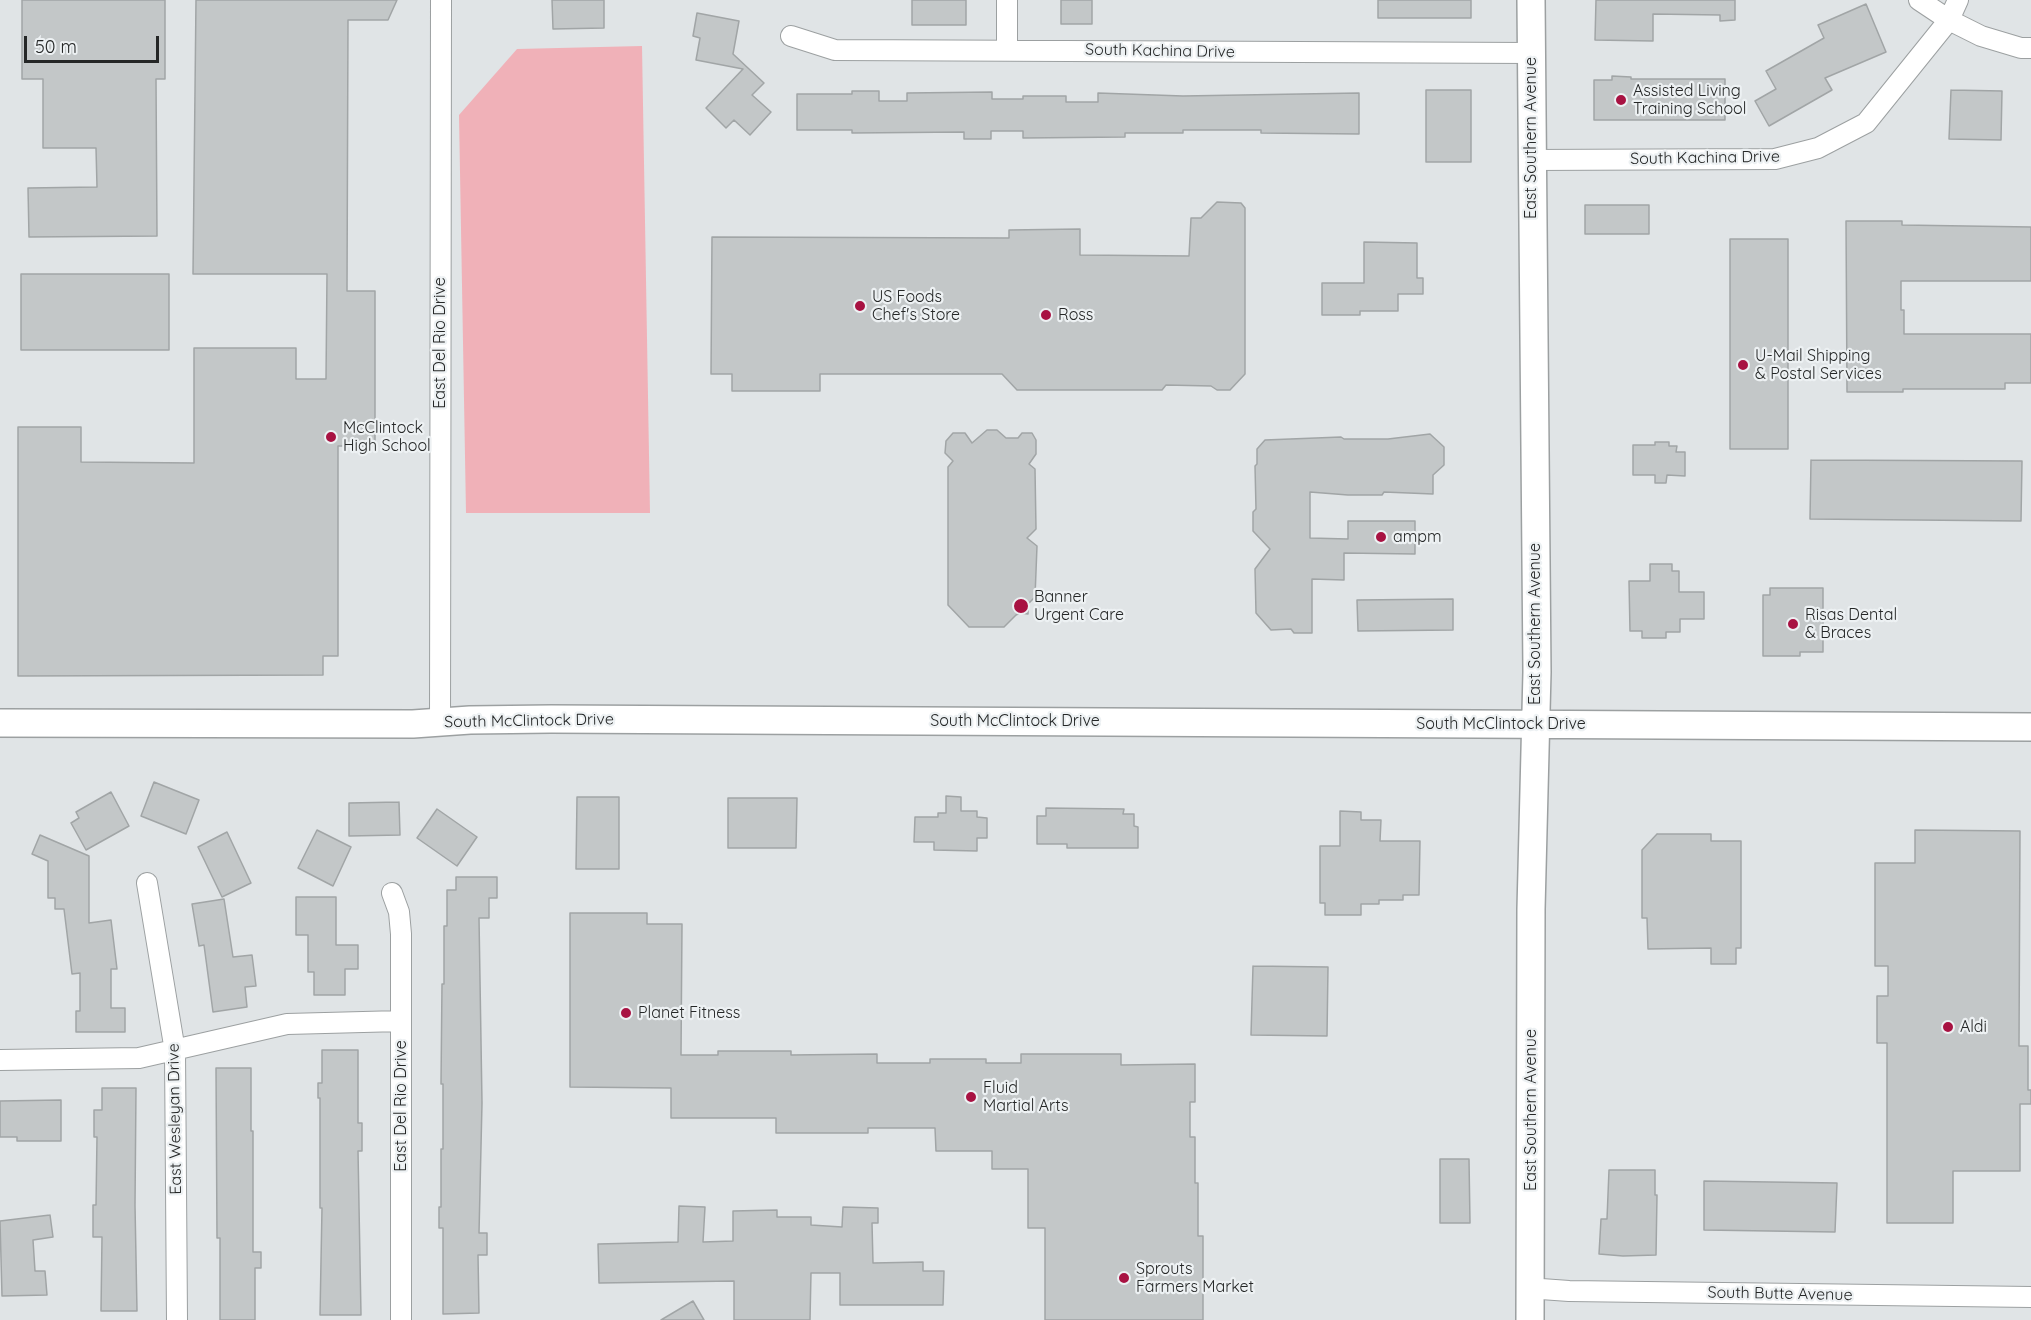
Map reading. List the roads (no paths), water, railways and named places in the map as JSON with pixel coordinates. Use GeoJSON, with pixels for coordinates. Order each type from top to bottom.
{"type":"FeatureCollection","features":[{"type":"Feature","properties":{"kind":"main road","name":"East Southern Avenue"},"geometry":{"type":"LineString","coordinates":[[1530,1320],[1531,909],[1537,672],[1531,0]]}},
{"type":"Feature","properties":{"kind":"main road","name":"South McClintock Drive"},"geometry":{"type":"LineString","coordinates":[[0,723],[413,724],[571,720],[2031,727]]}},
{"type":"Feature","properties":{"kind":"street","name":"East Del Rio Drive"},"geometry":{"type":"LineString","coordinates":[[440,722],[441,0]]}},
{"type":"Feature","properties":{"kind":"street"},"geometry":{"type":"LineString","coordinates":[[1007,0],[1007,50]]}},
{"type":"Feature","properties":{"kind":"street"},"geometry":{"type":"LineString","coordinates":[[1919,0],[1949,20],[1981,36],[2020,48],[2031,48]]}},
{"type":"Feature","properties":{"kind":"street","name":"South Kachina Drive"},"geometry":{"type":"LineString","coordinates":[[1532,160],[1775,159],[1818,148],[1866,123],[1949,20],[1958,0]]}},
{"type":"Feature","properties":{"kind":"street","name":"South Kachina Drive"},"geometry":{"type":"LineString","coordinates":[[791,36],[835,50],[1531,53]]}},
{"type":"Feature","properties":{"kind":"street","name":"East Wesleyan Drive"},"geometry":{"type":"LineString","coordinates":[[147,884],[175,1051],[177,1320]]}},
{"type":"Feature","properties":{"kind":"street","name":"East Del Rio Drive"},"geometry":{"type":"LineString","coordinates":[[392,893],[399,912],[400,923],[401,1320]]}},
{"type":"Feature","properties":{"kind":"street"},"geometry":{"type":"LineString","coordinates":[[0,1060],[121,1059],[175,1051],[288,1024],[401,1021]]}},
{"type":"Feature","properties":{"kind":"street","name":"South Butte Avenue"},"geometry":{"type":"LineString","coordinates":[[1530,1286],[1569,1291],[2031,1297]]}},
{"type":"Feature","properties":{"kind":"place","name":"Assisted Living Training School"},"geometry":{"type":"Point","coordinates":[1621,100]}},
{"type":"Feature","properties":{"kind":"place","name":"US Foods Chef's Store"},"geometry":{"type":"Point","coordinates":[860,306]}},
{"type":"Feature","properties":{"kind":"place","name":"Ross"},"geometry":{"type":"Point","coordinates":[1046,315]}},
{"type":"Feature","properties":{"kind":"place","name":"U-Mail Shipping & Postal Services"},"geometry":{"type":"Point","coordinates":[1743,365]}},
{"type":"Feature","properties":{"kind":"place","name":"McClintock High School"},"geometry":{"type":"Point","coordinates":[331,437]}},
{"type":"Feature","properties":{"kind":"place","name":"ampm"},"geometry":{"type":"Point","coordinates":[1381,537]}},
{"type":"Feature","properties":{"kind":"place","name":"Banner Urgent Care"},"geometry":{"type":"Point","coordinates":[1021,606]}},
{"type":"Feature","properties":{"kind":"place","name":"Risas Dental & Braces"},"geometry":{"type":"Point","coordinates":[1793,624]}},
{"type":"Feature","properties":{"kind":"place","name":"Planet Fitness"},"geometry":{"type":"Point","coordinates":[626,1013]}},
{"type":"Feature","properties":{"kind":"place","name":"Aldi"},"geometry":{"type":"Point","coordinates":[1948,1027]}},
{"type":"Feature","properties":{"kind":"place","name":"Fluid Martial Arts"},"geometry":{"type":"Point","coordinates":[971,1097]}},
{"type":"Feature","properties":{"kind":"place","name":"Sprouts Farmers Market"},"geometry":{"type":"Point","coordinates":[1124,1278]}}]}
